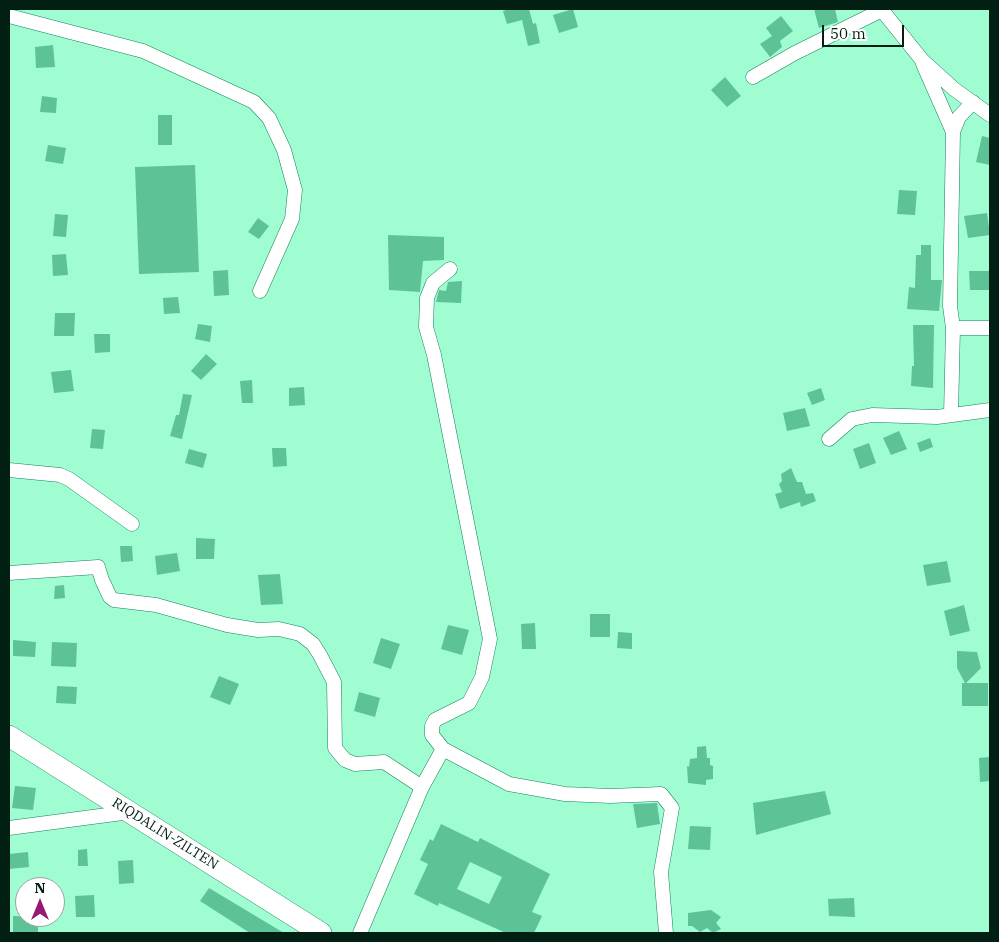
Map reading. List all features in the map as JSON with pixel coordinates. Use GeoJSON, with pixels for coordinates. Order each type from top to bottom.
{"type":"FeatureCollection","features":[{"type":"Feature","properties":{"kind":"main road","name":"RIQDALIN-ZILTEN"},"geometry":{"type":"LineString","coordinates":[[9,736],[321,933]]}},
{"type":"Feature","properties":{"kind":"street"},"geometry":{"type":"LineString","coordinates":[[753,77],[795,53],[882,9],[922,60],[954,89],[990,115]]}},
{"type":"Feature","properties":{"kind":"street"},"geometry":{"type":"LineString","coordinates":[[9,16],[143,50],[254,102],[269,118],[284,150],[295,190],[292,219],[260,291]]}},
{"type":"Feature","properties":{"kind":"street"},"geometry":{"type":"LineString","coordinates":[[922,60],[953,132]]}},
{"type":"Feature","properties":{"kind":"street"},"geometry":{"type":"LineString","coordinates":[[951,416],[953,328],[950,306],[953,132],[959,116],[972,102]]}},
{"type":"Feature","properties":{"kind":"street"},"geometry":{"type":"LineString","coordinates":[[450,268],[433,283],[427,298],[426,327],[434,355],[490,639],[482,677],[469,703],[435,720],[432,726],[432,735],[443,749],[508,784],[565,794],[610,796],[662,794],[670,803],[672,815],[661,872],[666,933]]}},
{"type":"Feature","properties":{"kind":"street"},"geometry":{"type":"LineString","coordinates":[[953,328],[990,328]]}},
{"type":"Feature","properties":{"kind":"street"},"geometry":{"type":"LineString","coordinates":[[829,439],[852,420],[872,416],[951,416],[990,410]]}},
{"type":"Feature","properties":{"kind":"street"},"geometry":{"type":"LineString","coordinates":[[9,470],[60,475],[78,484],[132,524]]}},
{"type":"Feature","properties":{"kind":"street"},"geometry":{"type":"LineString","coordinates":[[9,573],[98,567],[110,597],[114,600],[156,605],[243,628],[258,630],[279,629],[300,634],[313,644],[334,682],[335,748],[345,760],[355,764],[384,762],[422,787]]}},
{"type":"Feature","properties":{"kind":"street"},"geometry":{"type":"LineString","coordinates":[[360,933],[422,787],[443,749]]}},
{"type":"Feature","properties":{"kind":"street"},"geometry":{"type":"LineString","coordinates":[[9,828],[130,812]]}},
{"type":"Feature","properties":{"kind":"building"},"geometry":{"type":"Polygon","coordinates":[[[509,9],[529,9],[533,24],[536,23],[540,43],[528,46],[522,20],[507,24],[503,11],[509,9]]]}},
{"type":"Feature","properties":{"kind":"building"},"geometry":{"type":"Polygon","coordinates":[[[573,9],[578,27],[559,33],[553,15],[573,9]]]}},
{"type":"Feature","properties":{"kind":"building"},"geometry":{"type":"Polygon","coordinates":[[[814,9],[835,9],[838,22],[819,28],[814,9]]]}},
{"type":"Feature","properties":{"kind":"building"},"geometry":{"type":"Polygon","coordinates":[[[781,16],[793,31],[780,41],[782,47],[770,57],[760,44],[772,36],[766,28],[781,16]]]}},
{"type":"Feature","properties":{"kind":"building"},"geometry":{"type":"Polygon","coordinates":[[[53,45],[55,67],[36,68],[35,47],[53,45]]]}},
{"type":"Feature","properties":{"kind":"building"},"geometry":{"type":"Polygon","coordinates":[[[725,77],[741,96],[727,107],[711,90],[725,77]]]}},
{"type":"Feature","properties":{"kind":"building"},"geometry":{"type":"Polygon","coordinates":[[[42,96],[57,98],[56,113],[40,112],[42,96]]]}},
{"type":"Feature","properties":{"kind":"building"},"geometry":{"type":"Polygon","coordinates":[[[158,115],[172,115],[172,145],[158,145],[158,115]]]}},
{"type":"Feature","properties":{"kind":"building"},"geometry":{"type":"Polygon","coordinates":[[[982,136],[990,138],[990,165],[976,162],[982,136]]]}},
{"type":"Feature","properties":{"kind":"building"},"geometry":{"type":"Polygon","coordinates":[[[48,145],[66,148],[63,164],[45,161],[48,145]]]}},
{"type":"Feature","properties":{"kind":"building"},"geometry":{"type":"Polygon","coordinates":[[[195,165],[199,272],[139,274],[135,167],[195,165]]]}},
{"type":"Feature","properties":{"kind":"building"},"geometry":{"type":"Polygon","coordinates":[[[899,190],[917,191],[915,215],[897,214],[899,190]]]}},
{"type":"Feature","properties":{"kind":"building"},"geometry":{"type":"Polygon","coordinates":[[[987,213],[990,235],[968,238],[964,216],[987,213]]]}},
{"type":"Feature","properties":{"kind":"building"},"geometry":{"type":"Polygon","coordinates":[[[55,214],[68,215],[66,237],[53,236],[55,214]]]}},
{"type":"Feature","properties":{"kind":"building"},"geometry":{"type":"Polygon","coordinates":[[[258,218],[269,226],[259,239],[248,232],[258,218]]]}},
{"type":"Feature","properties":{"kind":"building"},"geometry":{"type":"Polygon","coordinates":[[[388,235],[444,237],[444,260],[423,261],[420,292],[389,290],[388,235]]]}},
{"type":"Feature","properties":{"kind":"building"},"geometry":{"type":"Polygon","coordinates":[[[921,245],[931,245],[931,280],[942,280],[939,311],[907,309],[909,287],[915,288],[916,255],[921,255],[921,245]]]}},
{"type":"Feature","properties":{"kind":"building"},"geometry":{"type":"Polygon","coordinates":[[[66,254],[68,275],[53,276],[52,255],[66,254]]]}},
{"type":"Feature","properties":{"kind":"building"},"geometry":{"type":"Polygon","coordinates":[[[228,270],[229,295],[214,296],[213,271],[228,270]]]}},
{"type":"Feature","properties":{"kind":"building"},"geometry":{"type":"Polygon","coordinates":[[[969,271],[990,271],[990,290],[970,290],[969,271]]]}},
{"type":"Feature","properties":{"kind":"building"},"geometry":{"type":"Polygon","coordinates":[[[462,281],[461,303],[436,302],[439,290],[446,291],[448,282],[462,281]]]}},
{"type":"Feature","properties":{"kind":"building"},"geometry":{"type":"Polygon","coordinates":[[[178,297],[180,313],[164,314],[163,298],[178,297]]]}},
{"type":"Feature","properties":{"kind":"building"},"geometry":{"type":"Polygon","coordinates":[[[55,313],[75,313],[74,336],[54,336],[55,313]]]}},
{"type":"Feature","properties":{"kind":"building"},"geometry":{"type":"Polygon","coordinates":[[[198,324],[212,326],[210,342],[195,339],[198,324]]]}},
{"type":"Feature","properties":{"kind":"building"},"geometry":{"type":"Polygon","coordinates":[[[913,325],[934,325],[933,388],[911,386],[912,366],[914,366],[913,325]]]}},
{"type":"Feature","properties":{"kind":"building"},"geometry":{"type":"Polygon","coordinates":[[[94,334],[110,334],[110,352],[95,353],[94,334]]]}},
{"type":"Feature","properties":{"kind":"building"},"geometry":{"type":"Polygon","coordinates":[[[206,354],[217,364],[201,380],[191,371],[206,354]]]}},
{"type":"Feature","properties":{"kind":"building"},"geometry":{"type":"Polygon","coordinates":[[[71,370],[74,391],[54,393],[51,372],[71,370]]]}},
{"type":"Feature","properties":{"kind":"building"},"geometry":{"type":"Polygon","coordinates":[[[252,380],[253,403],[242,403],[240,381],[252,380]]]}},
{"type":"Feature","properties":{"kind":"building"},"geometry":{"type":"Polygon","coordinates":[[[304,387],[305,405],[289,406],[289,388],[304,387]]]}},
{"type":"Feature","properties":{"kind":"building"},"geometry":{"type":"Polygon","coordinates":[[[821,388],[825,400],[812,405],[807,393],[821,388]]]}},
{"type":"Feature","properties":{"kind":"building"},"geometry":{"type":"Polygon","coordinates":[[[183,394],[192,395],[182,439],[170,436],[176,415],[179,415],[183,394]]]}},
{"type":"Feature","properties":{"kind":"building"},"geometry":{"type":"Polygon","coordinates":[[[805,408],[810,426],[787,431],[783,413],[805,408]]]}},
{"type":"Feature","properties":{"kind":"building"},"geometry":{"type":"Polygon","coordinates":[[[92,429],[105,430],[103,449],[90,448],[92,429]]]}},
{"type":"Feature","properties":{"kind":"building"},"geometry":{"type":"Polygon","coordinates":[[[899,431],[907,449],[891,455],[883,438],[899,431]]]}},
{"type":"Feature","properties":{"kind":"building"},"geometry":{"type":"Polygon","coordinates":[[[930,438],[933,447],[920,452],[917,443],[930,438]]]}},
{"type":"Feature","properties":{"kind":"building"},"geometry":{"type":"Polygon","coordinates":[[[869,443],[876,463],[860,469],[853,449],[869,443]]]}},
{"type":"Feature","properties":{"kind":"building"},"geometry":{"type":"Polygon","coordinates":[[[272,448],[286,448],[287,466],[273,467],[272,448]]]}},
{"type":"Feature","properties":{"kind":"building"},"geometry":{"type":"Polygon","coordinates":[[[189,449],[207,454],[203,468],[185,463],[189,449]]]}},
{"type":"Feature","properties":{"kind":"building"},"geometry":{"type":"Polygon","coordinates":[[[791,468],[797,482],[802,482],[806,494],[813,493],[816,501],[801,507],[800,502],[780,509],[775,494],[782,492],[779,484],[782,481],[781,474],[791,468]]]}},
{"type":"Feature","properties":{"kind":"building"},"geometry":{"type":"Polygon","coordinates":[[[196,538],[215,539],[214,559],[196,559],[196,538]]]}},
{"type":"Feature","properties":{"kind":"building"},"geometry":{"type":"Polygon","coordinates":[[[120,546],[132,546],[133,561],[121,562],[120,546]]]}},
{"type":"Feature","properties":{"kind":"building"},"geometry":{"type":"Polygon","coordinates":[[[177,553],[180,571],[157,575],[155,556],[177,553]]]}},
{"type":"Feature","properties":{"kind":"building"},"geometry":{"type":"Polygon","coordinates":[[[947,561],[951,582],[927,586],[923,565],[947,561]]]}},
{"type":"Feature","properties":{"kind":"building"},"geometry":{"type":"Polygon","coordinates":[[[280,574],[283,604],[261,605],[258,575],[280,574]]]}},
{"type":"Feature","properties":{"kind":"building"},"geometry":{"type":"Polygon","coordinates":[[[64,585],[65,598],[54,599],[55,586],[64,585]]]}},
{"type":"Feature","properties":{"kind":"building"},"geometry":{"type":"Polygon","coordinates":[[[964,605],[970,631],[950,636],[944,611],[964,605]]]}},
{"type":"Feature","properties":{"kind":"building"},"geometry":{"type":"Polygon","coordinates":[[[590,614],[610,614],[610,637],[590,637],[590,614]]]}},
{"type":"Feature","properties":{"kind":"building"},"geometry":{"type":"Polygon","coordinates":[[[535,623],[536,649],[522,649],[521,624],[535,623]]]}},
{"type":"Feature","properties":{"kind":"building"},"geometry":{"type":"Polygon","coordinates":[[[448,625],[469,630],[462,655],[441,649],[448,625]]]}},
{"type":"Feature","properties":{"kind":"building"},"geometry":{"type":"Polygon","coordinates":[[[618,632],[632,633],[632,649],[617,648],[618,632]]]}},
{"type":"Feature","properties":{"kind":"building"},"geometry":{"type":"Polygon","coordinates":[[[381,638],[400,644],[391,669],[373,663],[381,638]]]}},
{"type":"Feature","properties":{"kind":"building"},"geometry":{"type":"Polygon","coordinates":[[[13,640],[36,642],[35,657],[13,656],[13,640]]]}},
{"type":"Feature","properties":{"kind":"building"},"geometry":{"type":"Polygon","coordinates":[[[52,642],[77,643],[76,667],[51,666],[52,642]]]}},
{"type":"Feature","properties":{"kind":"building"},"geometry":{"type":"Polygon","coordinates":[[[957,651],[977,652],[981,668],[966,683],[988,683],[988,706],[962,706],[962,683],[965,683],[957,668],[957,651]]]}},
{"type":"Feature","properties":{"kind":"building"},"geometry":{"type":"Polygon","coordinates":[[[219,676],[239,684],[230,705],[210,697],[219,676]]]}},
{"type":"Feature","properties":{"kind":"building"},"geometry":{"type":"Polygon","coordinates":[[[57,686],[77,687],[76,704],[56,703],[57,686]]]}},
{"type":"Feature","properties":{"kind":"building"},"geometry":{"type":"Polygon","coordinates":[[[359,692],[380,698],[375,717],[354,711],[359,692]]]}},
{"type":"Feature","properties":{"kind":"building"},"geometry":{"type":"Polygon","coordinates":[[[706,746],[707,758],[710,758],[710,765],[713,766],[713,779],[706,780],[706,785],[688,783],[687,766],[689,767],[690,759],[697,758],[697,747],[706,746]]]}},
{"type":"Feature","properties":{"kind":"building"},"geometry":{"type":"Polygon","coordinates":[[[990,757],[990,781],[980,782],[979,758],[990,757]]]}},
{"type":"Feature","properties":{"kind":"building"},"geometry":{"type":"Polygon","coordinates":[[[15,786],[36,788],[33,810],[12,808],[15,786]]]}},
{"type":"Feature","properties":{"kind":"building"},"geometry":{"type":"Polygon","coordinates":[[[825,791],[831,814],[756,835],[753,803],[825,791]]]}},
{"type":"Feature","properties":{"kind":"building"},"geometry":{"type":"Polygon","coordinates":[[[657,803],[660,824],[637,828],[633,804],[657,803]]]}},
{"type":"Feature","properties":{"kind":"building"},"geometry":{"type":"Polygon","coordinates":[[[441,824],[478,842],[480,838],[550,874],[532,912],[542,916],[534,933],[506,933],[439,903],[438,906],[414,894],[428,864],[420,860],[430,839],[433,841],[441,824]],[[470,862],[457,889],[489,904],[502,877],[470,862]]]}},
{"type":"Feature","properties":{"kind":"building"},"geometry":{"type":"Polygon","coordinates":[[[690,826],[711,827],[710,850],[688,849],[690,826]]]}},
{"type":"Feature","properties":{"kind":"building"},"geometry":{"type":"Polygon","coordinates":[[[87,849],[88,866],[78,866],[78,850],[87,849]]]}},
{"type":"Feature","properties":{"kind":"building"},"geometry":{"type":"Polygon","coordinates":[[[28,852],[29,867],[9,869],[9,854],[28,852]]]}},
{"type":"Feature","properties":{"kind":"building"},"geometry":{"type":"Polygon","coordinates":[[[133,860],[134,883],[119,884],[118,861],[133,860]]]}},
{"type":"Feature","properties":{"kind":"building"},"geometry":{"type":"Polygon","coordinates":[[[209,888],[284,933],[250,933],[200,901],[209,888]]]}},
{"type":"Feature","properties":{"kind":"building"},"geometry":{"type":"Polygon","coordinates":[[[94,895],[95,917],[76,917],[75,896],[94,895]]]}},
{"type":"Feature","properties":{"kind":"building"},"geometry":{"type":"Polygon","coordinates":[[[854,898],[855,917],[829,916],[828,899],[854,898]]]}},
{"type":"Feature","properties":{"kind":"building"},"geometry":{"type":"Polygon","coordinates":[[[711,910],[721,917],[716,923],[721,929],[713,933],[707,928],[700,932],[692,926],[688,926],[688,913],[711,910]]]}},
{"type":"Feature","properties":{"kind":"building"},"geometry":{"type":"Polygon","coordinates":[[[13,916],[15,916],[15,927],[38,927],[38,933],[13,933],[13,916]]]}}]}
